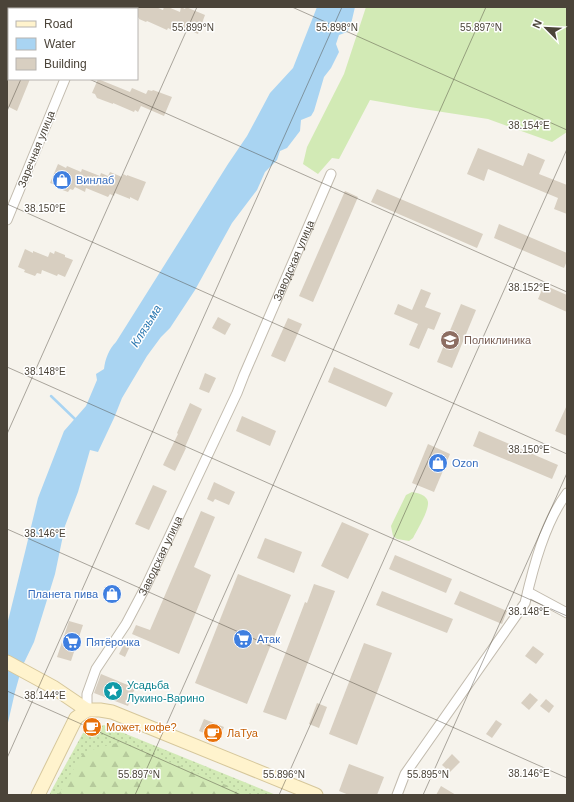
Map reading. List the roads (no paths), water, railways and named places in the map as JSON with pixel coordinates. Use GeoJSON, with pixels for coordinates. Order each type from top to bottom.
{"type":"FeatureCollection","features":[{"type":"Feature","properties":{"kind":"street","name":"Заречная улица"},"geometry":{"type":"LineString","coordinates":[[7,220],[65,80]]}},
{"type":"Feature","properties":{"kind":"street","name":"Заводская улица"},"geometry":{"type":"LineString","coordinates":[[87,710],[87,694],[96,669],[126,624],[146,586],[238,393],[244,375],[331,174]]}},
{"type":"Feature","properties":{"kind":"street"},"geometry":{"type":"LineString","coordinates":[[397,795],[405,774],[525,603],[542,542],[555,512],[567,493]]}},
{"type":"Feature","properties":{"kind":"street"},"geometry":{"type":"LineString","coordinates":[[528,592],[567,612]]}},
{"type":"Feature","properties":{"kind":"street"},"geometry":{"type":"LineString","coordinates":[[7,662],[53,687],[87,710],[112,712],[316,795]]}},
{"type":"Feature","properties":{"kind":"street"},"geometry":{"type":"LineString","coordinates":[[38,795],[76,718],[87,710]]}},
{"type":"Feature","properties":{"kind":"water","name":"Клязьма"},"geometry":{"type":"Polygon","coordinates":[[[317,7],[355,7],[351,24],[347,32],[339,35],[336,44],[339,52],[331,68],[324,77],[314,111],[311,116],[301,120],[300,131],[287,148],[280,151],[277,160],[265,172],[257,190],[232,223],[195,290],[170,328],[161,337],[147,356],[122,398],[98,452],[90,450],[78,492],[65,526],[55,574],[34,642],[22,667],[7,727],[7,625],[38,498],[64,431],[86,406],[97,380],[96,374],[104,369],[109,351],[247,136],[270,93],[293,68],[317,7]]]}},
{"type":"Feature","properties":{"kind":"waterway"},"geometry":{"type":"LineString","coordinates":[[51,396],[76,420]]}},
{"type":"Feature","properties":{"kind":"place","name":"Винлаб"},"geometry":{"type":"Point","coordinates":[62,180]}},
{"type":"Feature","properties":{"kind":"place","name":"Поликлиника"},"geometry":{"type":"Point","coordinates":[450,340]}},
{"type":"Feature","properties":{"kind":"place","name":"Ozon"},"geometry":{"type":"Point","coordinates":[438,463]}},
{"type":"Feature","properties":{"kind":"place","name":"Планета пива"},"geometry":{"type":"Point","coordinates":[112,594]}},
{"type":"Feature","properties":{"kind":"place","name":"Атак"},"geometry":{"type":"Point","coordinates":[243,639]}},
{"type":"Feature","properties":{"kind":"place","name":"Пятёрочка"},"geometry":{"type":"Point","coordinates":[72,642]}},
{"type":"Feature","properties":{"kind":"place","name":"Усадьба Лукино-Варино"},"geometry":{"type":"Point","coordinates":[113,691]}},
{"type":"Feature","properties":{"kind":"place","name":"Может, кофе?"},"geometry":{"type":"Point","coordinates":[92,727]}},
{"type":"Feature","properties":{"kind":"place","name":"ЛаТуа"},"geometry":{"type":"Point","coordinates":[213,733]}}]}
